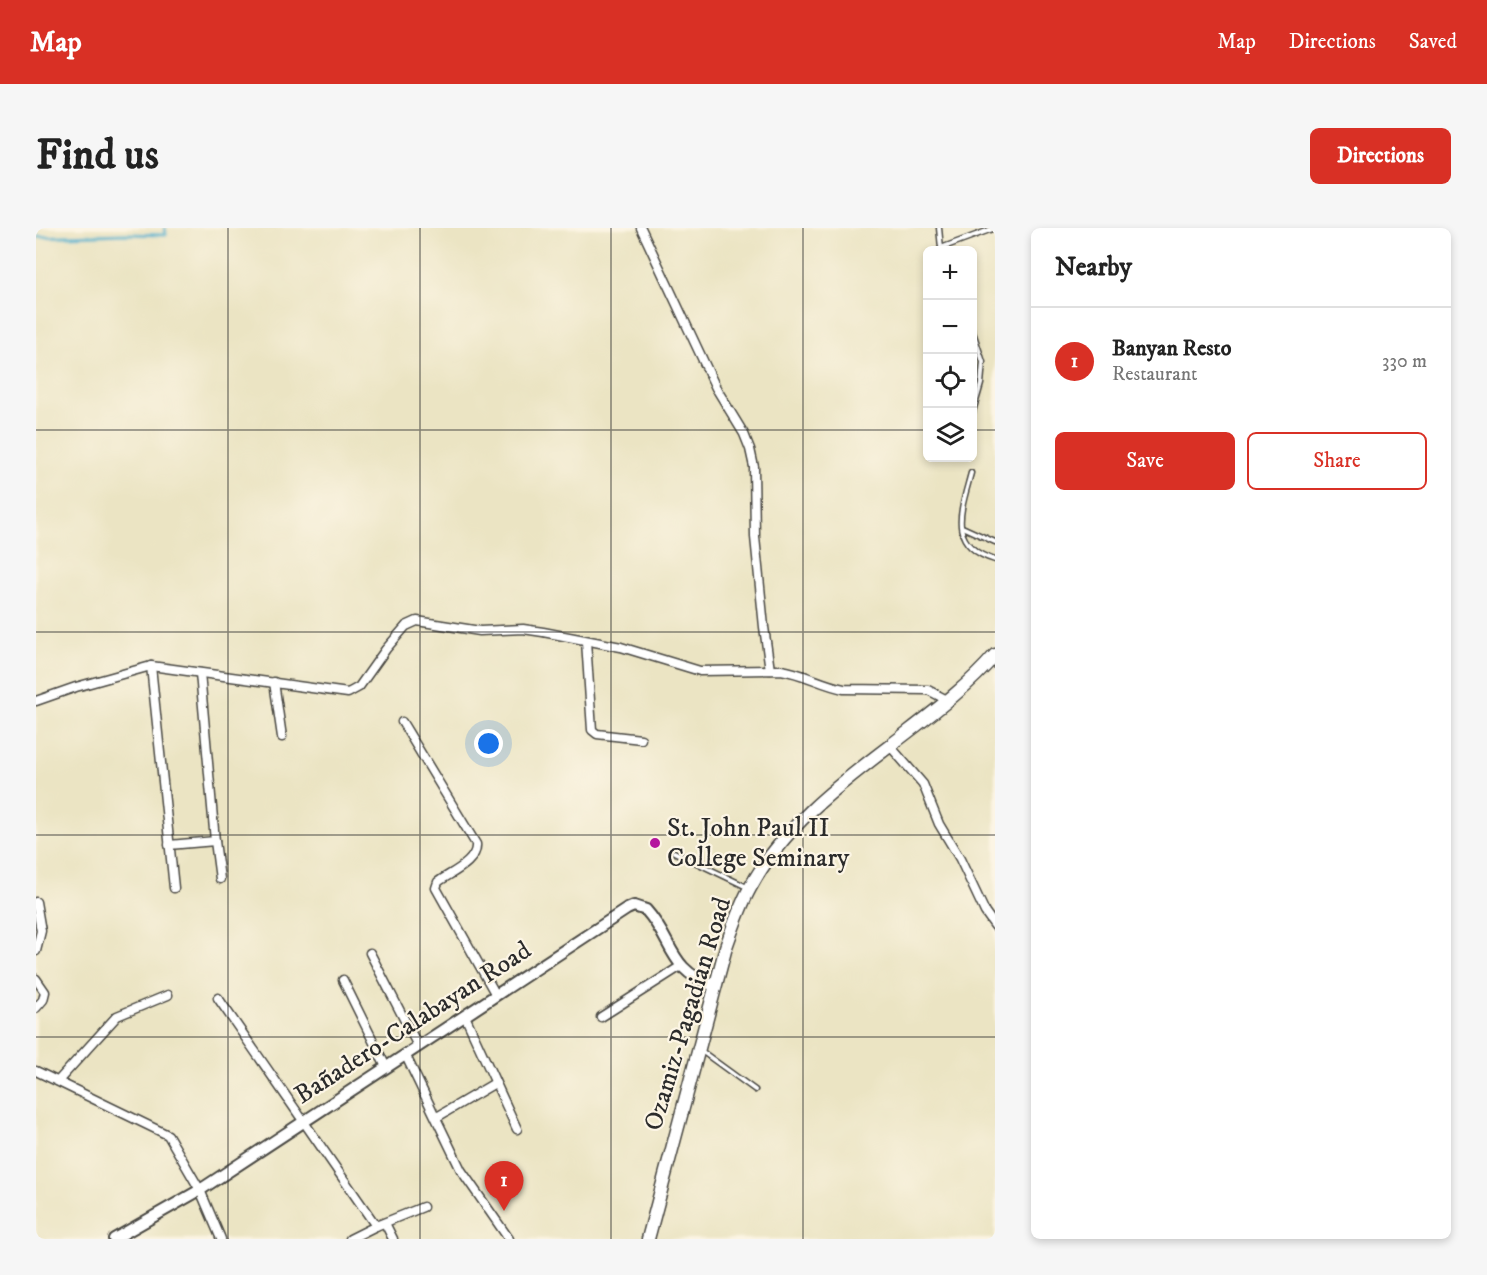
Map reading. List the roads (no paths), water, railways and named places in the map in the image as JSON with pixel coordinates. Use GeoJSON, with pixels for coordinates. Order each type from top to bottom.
{"type":"FeatureCollection","features":[{"type":"Feature","properties":{"kind":"main road","name":"Ozamiz-Pagadian Road"},"geometry":{"type":"LineString","coordinates":[[648,1239],[715,986],[735,921],[750,888],[774,851],[810,811],[993,662]]}},
{"type":"Feature","properties":{"kind":"street"},"geometry":{"type":"LineString","coordinates":[[641,228],[716,388],[744,434],[750,449],[754,466],[755,537],[770,670]]}},
{"type":"Feature","properties":{"kind":"street"},"geometry":{"type":"LineString","coordinates":[[36,701],[151,666],[343,693],[354,691],[406,626],[417,621],[480,631],[523,629],[651,656],[692,670],[793,671],[826,685],[844,689],[928,690],[947,700]]}},
{"type":"Feature","properties":{"kind":"street"},"geometry":{"type":"LineString","coordinates":[[586,641],[592,730],[597,734],[641,739]]}},
{"type":"Feature","properties":{"kind":"street"},"geometry":{"type":"LineString","coordinates":[[151,666],[174,888]]}},
{"type":"Feature","properties":{"kind":"street"},"geometry":{"type":"LineString","coordinates":[[200,673],[220,879]]}},
{"type":"Feature","properties":{"kind":"street"},"geometry":{"type":"LineString","coordinates":[[274,682],[282,737]]}},
{"type":"Feature","properties":{"kind":"street"},"geometry":{"type":"LineString","coordinates":[[402,722],[476,844],[474,857],[438,882],[436,888],[496,995]]}},
{"type":"Feature","properties":{"kind":"street"},"geometry":{"type":"LineString","coordinates":[[890,746],[923,784],[939,824],[960,859],[985,912],[995,926]]}},
{"type":"Feature","properties":{"kind":"street"},"geometry":{"type":"LineString","coordinates":[[170,845],[215,841]]}},
{"type":"Feature","properties":{"kind":"street"},"geometry":{"type":"LineString","coordinates":[[36,902],[41,931],[36,951]]}},
{"type":"Feature","properties":{"kind":"street","name":"Bañadero-Calabayan Road"},"geometry":{"type":"LineString","coordinates":[[114,1239],[200,1190],[634,906],[650,914],[681,966],[696,979],[715,986]]}},
{"type":"Feature","properties":{"kind":"street"},"geometry":{"type":"LineString","coordinates":[[370,953],[418,1046]]}},
{"type":"Feature","properties":{"kind":"street"},"geometry":{"type":"LineString","coordinates":[[601,1017],[681,966]]}},
{"type":"Feature","properties":{"kind":"street"},"geometry":{"type":"LineString","coordinates":[[36,979],[45,992],[36,1008]]}},
{"type":"Feature","properties":{"kind":"street"},"geometry":{"type":"LineString","coordinates":[[343,980],[386,1067]]}},
{"type":"Feature","properties":{"kind":"street"},"geometry":{"type":"LineString","coordinates":[[58,1082],[117,1016],[168,995]]}},
{"type":"Feature","properties":{"kind":"street"},"geometry":{"type":"LineString","coordinates":[[218,998],[304,1121],[380,1225],[393,1239]]}},
{"type":"Feature","properties":{"kind":"street"},"geometry":{"type":"LineString","coordinates":[[465,1016],[518,1129]]}},
{"type":"Feature","properties":{"kind":"street"},"geometry":{"type":"LineString","coordinates":[[405,1054],[461,1170],[508,1239]]}},
{"type":"Feature","properties":{"kind":"street"},"geometry":{"type":"LineString","coordinates":[[36,1071],[168,1135],[200,1190],[221,1239]]}},
{"type":"Feature","properties":{"kind":"street"},"geometry":{"type":"LineString","coordinates":[[436,1117],[495,1083]]}},
{"type":"Feature","properties":{"kind":"street"},"geometry":{"type":"LineString","coordinates":[[350,1239],[363,1236],[380,1225],[423,1207]]}},
{"type":"Feature","properties":{"kind":"lane"},"geometry":{"type":"LineString","coordinates":[[939,228],[941,246]]}},
{"type":"Feature","properties":{"kind":"lane"},"geometry":{"type":"LineString","coordinates":[[949,246],[995,228]]}},
{"type":"Feature","properties":{"kind":"lane"},"geometry":{"type":"LineString","coordinates":[[974,408],[981,384],[983,362],[977,344]]}},
{"type":"Feature","properties":{"kind":"lane"},"geometry":{"type":"LineString","coordinates":[[971,473],[961,512],[964,538],[970,549],[995,560]]}},
{"type":"Feature","properties":{"kind":"lane"},"geometry":{"type":"LineString","coordinates":[[962,527],[995,543]]}},
{"type":"Feature","properties":{"kind":"lane"},"geometry":{"type":"LineString","coordinates":[[674,852],[750,888]]}},
{"type":"Feature","properties":{"kind":"lane"},"geometry":{"type":"LineString","coordinates":[[698,1049],[755,1090]]}},
{"type":"Feature","properties":{"kind":"waterway"},"geometry":{"type":"LineString","coordinates":[[36,237],[166,235],[165,228]]}},
{"type":"Feature","properties":{"kind":"place","name":"St. John Paul II College Seminary"},"geometry":{"type":"Point","coordinates":[655,843]}},
{"type":"Feature","properties":{"kind":"place","name":"Banyan Resto"},"geometry":{"type":"Point","coordinates":[504,1211]}}]}
